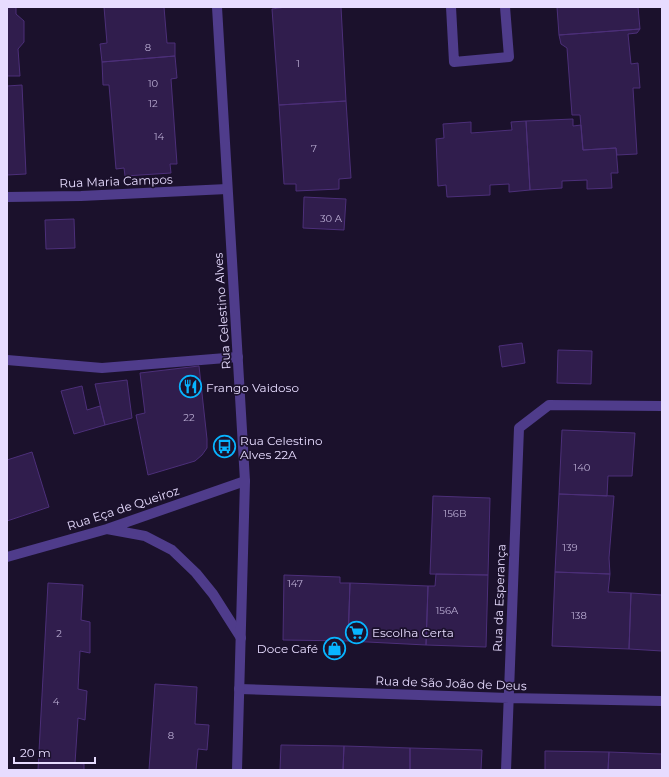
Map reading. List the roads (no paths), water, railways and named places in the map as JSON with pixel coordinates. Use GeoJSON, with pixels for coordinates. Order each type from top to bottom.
{"type":"FeatureCollection","features":[{"type":"Feature","properties":{"kind":"street","name":"Rua Celestino Alves"},"geometry":{"type":"LineString","coordinates":[[216,7],[245,481],[237,770]]}},
{"type":"Feature","properties":{"kind":"street"},"geometry":{"type":"LineString","coordinates":[[451,7],[454,62],[509,57],[505,7]]}},
{"type":"Feature","properties":{"kind":"street","name":"Rua Maria Campos"},"geometry":{"type":"LineString","coordinates":[[7,197],[81,196],[227,189]]}},
{"type":"Feature","properties":{"kind":"street"},"geometry":{"type":"LineString","coordinates":[[7,360],[102,368],[238,357]]}},
{"type":"Feature","properties":{"kind":"street","name":"Rua da Esperança"},"geometry":{"type":"LineString","coordinates":[[506,770],[519,428],[549,405],[662,406]]}},
{"type":"Feature","properties":{"kind":"street","name":"Rua Eça de Queiroz"},"geometry":{"type":"LineString","coordinates":[[7,557],[107,529],[245,481]]}},
{"type":"Feature","properties":{"kind":"street"},"geometry":{"type":"LineString","coordinates":[[107,529],[146,536],[172,550],[196,573],[214,594],[241,638]]}},
{"type":"Feature","properties":{"kind":"street","name":"Rua de São João de Deus"},"geometry":{"type":"LineString","coordinates":[[239,689],[509,698],[662,701]]}},
{"type":"Feature","properties":{"kind":"place","name":"Frango Vaidoso"},"geometry":{"type":"Point","coordinates":[191,387]}},
{"type":"Feature","properties":{"kind":"place","name":"Rua Celestino Alves 22A"},"geometry":{"type":"Point","coordinates":[225,447]}},
{"type":"Feature","properties":{"kind":"place","name":"Escolha Certa"},"geometry":{"type":"Point","coordinates":[357,632]}},
{"type":"Feature","properties":{"kind":"place","name":"Doce Café"},"geometry":{"type":"Point","coordinates":[334,648]}}]}
